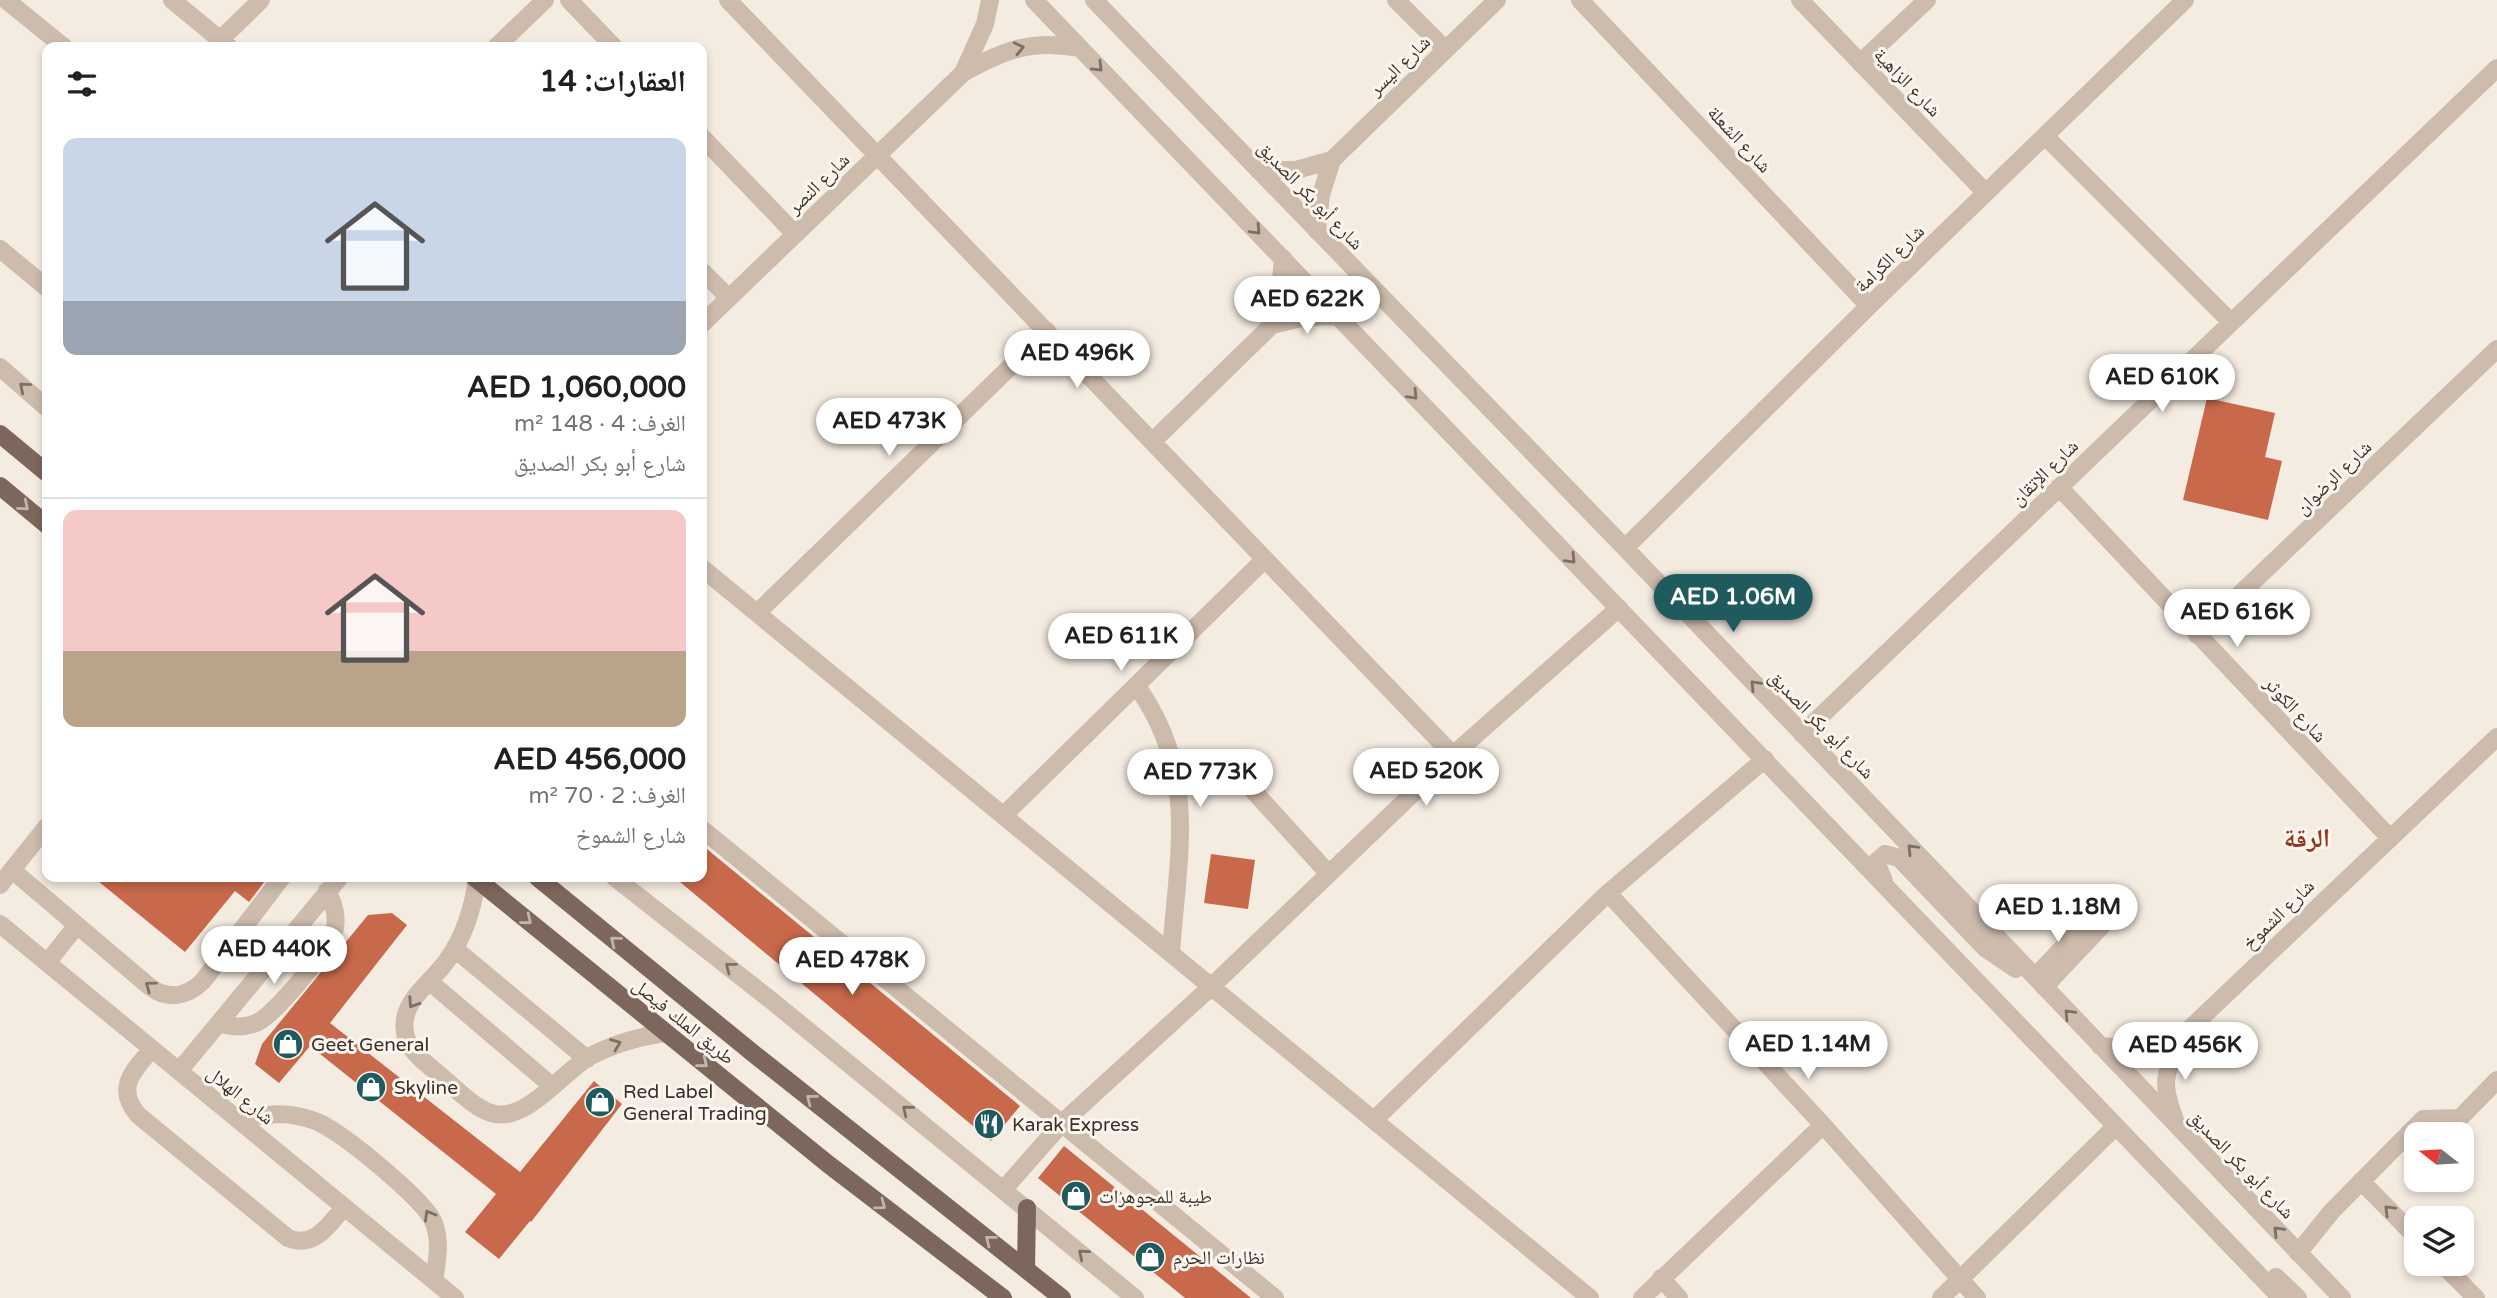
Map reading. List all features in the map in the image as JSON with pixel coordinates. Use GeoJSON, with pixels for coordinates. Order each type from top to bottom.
{"type":"FeatureCollection","features":[{"type":"Feature","properties":{"kind":"main road"},"geometry":{"type":"LineString","coordinates":[[0,434],[42,469]]}},
{"type":"Feature","properties":{"kind":"main road"},"geometry":{"type":"LineString","coordinates":[[0,486],[42,521]]}},
{"type":"Feature","properties":{"kind":"main road","name":"طريق الملك فيصل"},"geometry":{"type":"LineString","coordinates":[[480,882],[828,1164],[1003,1298]]}},
{"type":"Feature","properties":{"kind":"main road","name":"طريق الملك فيصل"},"geometry":{"type":"LineString","coordinates":[[543,882],[1062,1298]]}},
{"type":"Feature","properties":{"kind":"main road"},"geometry":{"type":"LineString","coordinates":[[1027,1208],[1027,1269]]}},
{"type":"Feature","properties":{"kind":"street"},"geometry":{"type":"LineString","coordinates":[[6,0],[58,42]]}},
{"type":"Feature","properties":{"kind":"street"},"geometry":{"type":"LineString","coordinates":[[172,0],[224,42]]}},
{"type":"Feature","properties":{"kind":"street"},"geometry":{"type":"LineString","coordinates":[[226,42],[261,0]]}},
{"type":"Feature","properties":{"kind":"street"},"geometry":{"type":"LineString","coordinates":[[501,42],[545,0]]}},
{"type":"Feature","properties":{"kind":"street"},"geometry":{"type":"LineString","coordinates":[[569,0],[609,42]]}},
{"type":"Feature","properties":{"kind":"street"},"geometry":{"type":"LineString","coordinates":[[728,0],[1453,755]]}},
{"type":"Feature","properties":{"kind":"street","name":"شارع النصر"},"geometry":{"type":"LineString","coordinates":[[963,73],[985,24],[990,0]]}},
{"type":"Feature","properties":{"kind":"street"},"geometry":{"type":"LineString","coordinates":[[1034,0],[2281,1298]]}},
{"type":"Feature","properties":{"kind":"street"},"geometry":{"type":"LineString","coordinates":[[1396,0],[1445,50]]}},
{"type":"Feature","properties":{"kind":"street","name":"شارع اليسر"},"geometry":{"type":"LineString","coordinates":[[1317,231],[1321,195],[1332,160],[1497,0]]}},
{"type":"Feature","properties":{"kind":"street","name":"شارع الشعلة"},"geometry":{"type":"LineString","coordinates":[[1580,0],[1869,306]]}},
{"type":"Feature","properties":{"kind":"street","name":"شارع الزاهية"},"geometry":{"type":"LineString","coordinates":[[1800,0],[1986,192]]}},
{"type":"Feature","properties":{"kind":"street"},"geometry":{"type":"LineString","coordinates":[[1860,63],[1927,0]]}},
{"type":"Feature","properties":{"kind":"street","name":"شارع الكرامة"},"geometry":{"type":"LineString","coordinates":[[1625,548],[2178,2]]}},
{"type":"Feature","properties":{"kind":"street","name":"شارع أبو بكر الصديق"},"geometry":{"type":"LineString","coordinates":[[1102,3],[1410,329],[1625,548],[2342,1298]]}},
{"type":"Feature","properties":{"kind":"street","name":"شارع النصر"},"geometry":{"type":"LineString","coordinates":[[707,319],[963,73],[999,54],[1025,46],[1052,44],[1079,48]]}},
{"type":"Feature","properties":{"kind":"street","name":"شارع الإتقان"},"geometry":{"type":"LineString","coordinates":[[1802,734],[2231,322],[2494,79]]}},
{"type":"Feature","properties":{"kind":"street"},"geometry":{"type":"LineString","coordinates":[[2045,136],[2231,322]]}},
{"type":"Feature","properties":{"kind":"street"},"geometry":{"type":"LineString","coordinates":[[707,142],[795,234]]}},
{"type":"Feature","properties":{"kind":"street","name":"شارع اليسر"},"geometry":{"type":"LineString","coordinates":[[1258,170],[1296,170],[1332,160]]}},
{"type":"Feature","properties":{"kind":"street"},"geometry":{"type":"LineString","coordinates":[[0,249],[42,284]]}},
{"type":"Feature","properties":{"kind":"street"},"geometry":{"type":"LineString","coordinates":[[1272,325],[1280,292],[1283,258]]}},
{"type":"Feature","properties":{"kind":"street"},"geometry":{"type":"LineString","coordinates":[[707,276],[729,298]]}},
{"type":"Feature","properties":{"kind":"street"},"geometry":{"type":"LineString","coordinates":[[1153,441],[1272,325],[1305,317],[1338,316]]}},
{"type":"Feature","properties":{"kind":"street"},"geometry":{"type":"LineString","coordinates":[[757,613],[1047,331]]}},
{"type":"Feature","properties":{"kind":"street","name":"شارع الرضوان"},"geometry":{"type":"LineString","coordinates":[[2197,635],[2497,349]]}},
{"type":"Feature","properties":{"kind":"street"},"geometry":{"type":"LineString","coordinates":[[0,366],[42,404]]}},
{"type":"Feature","properties":{"kind":"street","name":"شارع الكوثر"},"geometry":{"type":"LineString","coordinates":[[2059,487],[2389,838]]}},
{"type":"Feature","properties":{"kind":"street"},"geometry":{"type":"LineString","coordinates":[[1004,815],[1265,559]]}},
{"type":"Feature","properties":{"kind":"street"},"geometry":{"type":"LineString","coordinates":[[707,572],[1590,1298]]}},
{"type":"Feature","properties":{"kind":"street"},"geometry":{"type":"LineString","coordinates":[[1004,1189],[1062,1123],[1212,986],[1453,755],[1619,608]]}},
{"type":"Feature","properties":{"kind":"street"},"geometry":{"type":"LineString","coordinates":[[1136,685],[1159,721],[1174,761],[1180,813],[1171,953]]}},
{"type":"Feature","properties":{"kind":"street","name":"شارع الشموخ"},"geometry":{"type":"LineString","coordinates":[[2100,1046],[2138,1049],[2181,1037],[2497,737]]}},
{"type":"Feature","properties":{"kind":"street"},"geometry":{"type":"LineString","coordinates":[[1174,761],[1203,758],[1237,773],[1329,874]]}},
{"type":"Feature","properties":{"kind":"street"},"geometry":{"type":"LineString","coordinates":[[1374,1120],[1608,893],[1765,759]]}},
{"type":"Feature","properties":{"kind":"street"},"geometry":{"type":"LineString","coordinates":[[0,885],[42,832]]}},
{"type":"Feature","properties":{"kind":"street"},"geometry":{"type":"LineString","coordinates":[[707,833],[1275,1298]]}},
{"type":"Feature","properties":{"kind":"street"},"geometry":{"type":"LineString","coordinates":[[1885,885],[1876,862],[1885,854],[1899,858],[1986,948],[2043,986]]}},
{"type":"Feature","properties":{"kind":"street"},"geometry":{"type":"LineString","coordinates":[[12,870],[156,992],[165,995],[182,995],[203,981],[278,882]]}},
{"type":"Feature","properties":{"kind":"street"},"geometry":{"type":"LineString","coordinates":[[179,1071],[335,882]]}},
{"type":"Feature","properties":{"kind":"street"},"geometry":{"type":"LineString","coordinates":[[475,882],[472,908],[455,949],[415,998],[405,1016],[405,1036],[414,1054],[481,1109],[505,1115],[521,1110],[587,1059],[624,1041],[665,1033]]}},
{"type":"Feature","properties":{"kind":"street"},"geometry":{"type":"LineString","coordinates":[[620,882],[772,1001],[1135,1298]]}},
{"type":"Feature","properties":{"kind":"street"},"geometry":{"type":"LineString","coordinates":[[219,1023],[238,1027],[265,1019],[323,952],[335,927],[335,908],[327,891]]}},
{"type":"Feature","properties":{"kind":"street"},"geometry":{"type":"LineString","coordinates":[[1608,893],[1823,1125],[1977,1298]]}},
{"type":"Feature","properties":{"kind":"street","name":"شارع الهلال"},"geometry":{"type":"LineString","coordinates":[[0,924],[455,1298]]}},
{"type":"Feature","properties":{"kind":"street"},"geometry":{"type":"LineString","coordinates":[[47,963],[77,925]]}},
{"type":"Feature","properties":{"kind":"street"},"geometry":{"type":"LineString","coordinates":[[455,949],[587,1059]]}},
{"type":"Feature","properties":{"kind":"street"},"geometry":{"type":"LineString","coordinates":[[430,982],[552,1086]]}},
{"type":"Feature","properties":{"kind":"street","name":"شارع الشموخ"},"geometry":{"type":"LineString","coordinates":[[2178,1128],[2165,1093],[2165,1080],[2181,1037]]}},
{"type":"Feature","properties":{"kind":"street"},"geometry":{"type":"LineString","coordinates":[[152,1049],[136,1068],[127,1086],[129,1102],[138,1115],[288,1238],[302,1242],[315,1238],[344,1207]]}},
{"type":"Feature","properties":{"kind":"street"},"geometry":{"type":"LineString","coordinates":[[2298,1253],[2332,1211],[2423,1119],[2460,1118],[2497,1080]]}},
{"type":"Feature","properties":{"kind":"street"},"geometry":{"type":"LineString","coordinates":[[239,1121],[265,1115],[295,1115],[325,1125],[347,1141],[414,1196],[429,1213],[439,1245],[434,1281]]}},
{"type":"Feature","properties":{"kind":"street"},"geometry":{"type":"LineString","coordinates":[[1642,1298],[1823,1125]]}},
{"type":"Feature","properties":{"kind":"street"},"geometry":{"type":"LineString","coordinates":[[1941,1298],[2116,1126]]}},
{"type":"Feature","properties":{"kind":"street"},"geometry":{"type":"LineString","coordinates":[[2361,1181],[2404,1225]]}},
{"type":"Feature","properties":{"kind":"street"},"geometry":{"type":"LineString","coordinates":[[2228,1242],[2273,1274],[2298,1298]]}},
{"type":"Feature","properties":{"kind":"street"},"geometry":{"type":"LineString","coordinates":[[2454,1276],[2476,1298]]}},
{"type":"Feature","properties":{"kind":"street"},"geometry":{"type":"LineString","coordinates":[[1661,1279],[1679,1298]]}},
{"type":"Feature","properties":{"kind":"building"},"geometry":{"type":"Polygon","coordinates":[[[2207,398],[2275,413],[2265,457],[2282,461],[2268,520],[2183,500],[2207,398]]]}},
{"type":"Feature","properties":{"kind":"building"},"geometry":{"type":"Polygon","coordinates":[[[707,849],[1020,1106],[991,1141],[680,882],[707,882],[707,849]]]}},
{"type":"Feature","properties":{"kind":"building"},"geometry":{"type":"Polygon","coordinates":[[[1211,854],[1255,860],[1248,909],[1204,903],[1211,854]]]}},
{"type":"Feature","properties":{"kind":"building"},"geometry":{"type":"Polygon","coordinates":[[[99,882],[264,882],[249,902],[235,891],[185,952],[99,882]]]}},
{"type":"Feature","properties":{"kind":"building"},"geometry":{"type":"Polygon","coordinates":[[[392,913],[407,925],[330,1023],[520,1172],[594,1081],[622,1104],[499,1259],[465,1232],[496,1194],[310,1046],[279,1083],[255,1064],[262,1044],[368,915],[392,913]]]}},
{"type":"Feature","properties":{"kind":"building"},"geometry":{"type":"Polygon","coordinates":[[[1064,1146],[1251,1298],[1185,1298],[1038,1178],[1064,1146]]]}},
{"type":"Feature","properties":{"kind":"place","name":"Geet General"},"geometry":{"type":"Point","coordinates":[288,1044]}},
{"type":"Feature","properties":{"kind":"place","name":"Skyline"},"geometry":{"type":"Point","coordinates":[371,1087]}},
{"type":"Feature","properties":{"kind":"place","name":"Red Label General Trading"},"geometry":{"type":"Point","coordinates":[600,1102]}},
{"type":"Feature","properties":{"kind":"place","name":"Karak Express"},"geometry":{"type":"Point","coordinates":[989,1124]}},
{"type":"Feature","properties":{"kind":"place","name":"طيبة للمجوهرات"},"geometry":{"type":"Point","coordinates":[1076,1196]}},
{"type":"Feature","properties":{"kind":"place","name":"نظارات الحرم"},"geometry":{"type":"Point","coordinates":[1150,1257]}},
{"type":"Feature","properties":{"kind":"district","name":"الرقة"},"geometry":{"type":"Point","coordinates":[2307,838]}}]}
